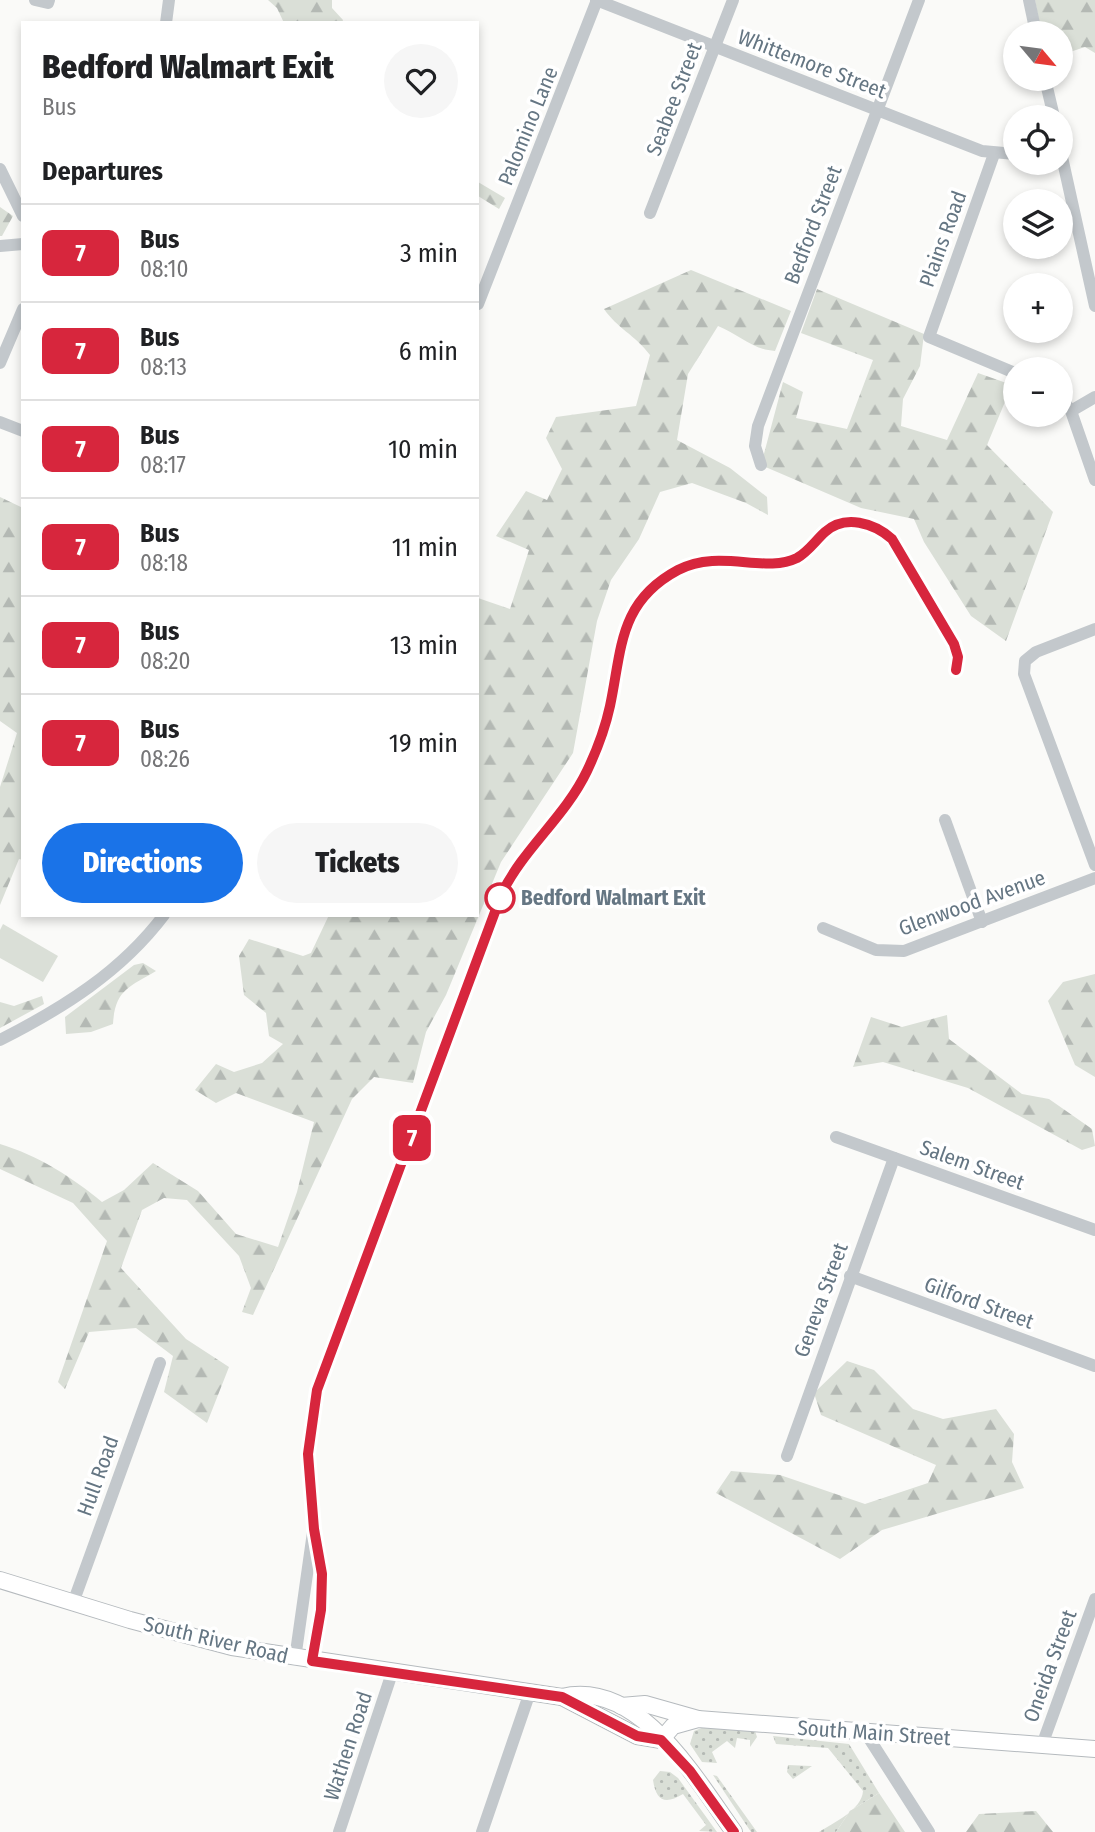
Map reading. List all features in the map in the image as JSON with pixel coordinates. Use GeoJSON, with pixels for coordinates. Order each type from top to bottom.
{"type":"FeatureCollection","features":[{"type":"Feature","properties":{"kind":"main road","name":"South River Road"},"geometry":{"type":"LineString","coordinates":[[1,1583],[232,1647],[295,1659],[562,1697],[637,1736],[661,1740]]}},
{"type":"Feature","properties":{"kind":"main road","name":"South River Road"},"geometry":{"type":"LineString","coordinates":[[562,1697],[576,1694],[594,1696],[621,1706],[651,1724],[661,1740]]}},
{"type":"Feature","properties":{"kind":"main road"},"geometry":{"type":"LineString","coordinates":[[621,1706],[645,1704],[698,1719]]}},
{"type":"Feature","properties":{"kind":"main road","name":"South Main Street"},"geometry":{"type":"LineString","coordinates":[[661,1740],[673,1726],[698,1719],[1095,1749]]}},
{"type":"Feature","properties":{"kind":"main road"},"geometry":{"type":"LineString","coordinates":[[661,1740],[690,1771],[734,1832]]}},
{"type":"Feature","properties":{"kind":"street"},"geometry":{"type":"LineString","coordinates":[[35,0],[48,3],[49,0]]}},
{"type":"Feature","properties":{"kind":"street"},"geometry":{"type":"LineString","coordinates":[[166,21],[169,0]]}},
{"type":"Feature","properties":{"kind":"street","name":"Whittemore Street"},"geometry":{"type":"LineString","coordinates":[[597,0],[994,155],[1003,155]]}},
{"type":"Feature","properties":{"kind":"street","name":"Palomino Lane"},"geometry":{"type":"LineString","coordinates":[[479,301],[597,0]]}},
{"type":"Feature","properties":{"kind":"street","name":"Seabee Street"},"geometry":{"type":"LineString","coordinates":[[650,213],[733,0]]}},
{"type":"Feature","properties":{"kind":"street","name":"Bedford Street"},"geometry":{"type":"LineString","coordinates":[[761,465],[755,446],[758,426],[919,0]]}},
{"type":"Feature","properties":{"kind":"street"},"geometry":{"type":"LineString","coordinates":[[1029,0],[1033,21]]}},
{"type":"Feature","properties":{"kind":"street","name":"Plains Road"},"geometry":{"type":"LineString","coordinates":[[994,155],[929,337],[1003,368]]}},
{"type":"Feature","properties":{"kind":"street"},"geometry":{"type":"LineString","coordinates":[[0,170],[21,212]]}},
{"type":"Feature","properties":{"kind":"street"},"geometry":{"type":"LineString","coordinates":[[1066,175],[1095,306]]}},
{"type":"Feature","properties":{"kind":"street"},"geometry":{"type":"LineString","coordinates":[[0,246],[21,244]]}},
{"type":"Feature","properties":{"kind":"street"},"geometry":{"type":"LineString","coordinates":[[0,363],[18,334]]}},
{"type":"Feature","properties":{"kind":"street"},"geometry":{"type":"LineString","coordinates":[[1073,410],[1095,397]]}},
{"type":"Feature","properties":{"kind":"street"},"geometry":{"type":"LineString","coordinates":[[1073,417],[1095,480]]}},
{"type":"Feature","properties":{"kind":"street"},"geometry":{"type":"LineString","coordinates":[[0,422],[21,430]]}},
{"type":"Feature","properties":{"kind":"street"},"geometry":{"type":"LineString","coordinates":[[1095,629],[1042,649],[1025,662],[1024,674],[1095,865]]}},
{"type":"Feature","properties":{"kind":"street"},"geometry":{"type":"LineString","coordinates":[[945,820],[982,922]]}},
{"type":"Feature","properties":{"kind":"street","name":"Glenwood Avenue"},"geometry":{"type":"LineString","coordinates":[[823,928],[876,950],[904,951],[1095,878]]}},
{"type":"Feature","properties":{"kind":"street"},"geometry":{"type":"LineString","coordinates":[[312,1661],[321,1610],[322,1574],[314,1529],[308,1454],[317,1390],[496,907]]}},
{"type":"Feature","properties":{"kind":"street"},"geometry":{"type":"LineString","coordinates":[[0,1040],[89,989],[140,944],[162,917]]}},
{"type":"Feature","properties":{"kind":"street","name":"Salem Street"},"geometry":{"type":"LineString","coordinates":[[836,1137],[1095,1230]]}},
{"type":"Feature","properties":{"kind":"street","name":"Geneva Street"},"geometry":{"type":"LineString","coordinates":[[787,1456],[894,1158]]}},
{"type":"Feature","properties":{"kind":"street","name":"Gilford Street"},"geometry":{"type":"LineString","coordinates":[[850,1276],[1095,1366]]}},
{"type":"Feature","properties":{"kind":"street","name":"Hull Road"},"geometry":{"type":"LineString","coordinates":[[73,1603],[160,1363]]}},
{"type":"Feature","properties":{"kind":"street"},"geometry":{"type":"LineString","coordinates":[[295,1659],[314,1529]]}},
{"type":"Feature","properties":{"kind":"street","name":"Oneida Street"},"geometry":{"type":"LineString","coordinates":[[1042,1745],[1095,1599]]}},
{"type":"Feature","properties":{"kind":"street","name":"Wathen Road"},"geometry":{"type":"LineString","coordinates":[[339,1832],[392,1673]]}},
{"type":"Feature","properties":{"kind":"street"},"geometry":{"type":"LineString","coordinates":[[482,1832],[530,1692]]}},
{"type":"Feature","properties":{"kind":"street"},"geometry":{"type":"LineString","coordinates":[[865,1732],[929,1832]]}},
{"type":"Feature","properties":{"kind":"green space"},"geometry":{"type":"Polygon","coordinates":[[[268,0],[332,0],[332,8],[343,20],[283,21],[277,8],[268,0]]]}},
{"type":"Feature","properties":{"kind":"green space"},"geometry":{"type":"Polygon","coordinates":[[[1035,0],[1095,0],[1095,53],[1085,47],[1073,51],[1073,21],[1039,21],[1035,0]]]}},
{"type":"Feature","properties":{"kind":"green space"},"geometry":{"type":"Polygon","coordinates":[[[479,183],[505,198],[499,209],[479,197],[479,183]]]}},
{"type":"Feature","properties":{"kind":"green space"},"geometry":{"type":"Polygon","coordinates":[[[0,207],[13,216],[2,236],[0,236],[0,207]]]}},
{"type":"Feature","properties":{"kind":"green space"},"geometry":{"type":"Polygon","coordinates":[[[691,270],[791,311],[775,351],[753,345],[718,326],[688,374],[677,440],[730,468],[767,497],[768,515],[746,503],[692,483],[660,492],[639,539],[611,580],[597,621],[573,753],[501,862],[479,915],[479,598],[510,609],[529,550],[496,536],[526,491],[547,500],[562,469],[546,438],[556,417],[636,406],[650,355],[604,309],[691,270]]]}},
{"type":"Feature","properties":{"kind":"green space"},"geometry":{"type":"Polygon","coordinates":[[[817,289],[924,334],[920,366],[903,399],[901,426],[947,440],[978,373],[1003,382],[1003,407],[987,445],[1053,512],[1006,641],[971,616],[924,542],[914,519],[861,508],[761,465],[783,382],[803,392],[796,418],[847,429],[873,360],[801,333],[817,289]]]}},
{"type":"Feature","properties":{"kind":"green space"},"geometry":{"type":"Polygon","coordinates":[[[0,497],[21,507],[21,860],[0,905],[0,787],[17,733],[0,721],[0,497]]]}},
{"type":"Feature","properties":{"kind":"green space"},"geometry":{"type":"Polygon","coordinates":[[[328,917],[478,917],[446,995],[426,1032],[413,1083],[374,1077],[352,1099],[253,1315],[242,1312],[251,1288],[239,1256],[187,1200],[164,1198],[142,1210],[121,1268],[186,1339],[229,1367],[207,1423],[164,1392],[173,1356],[136,1328],[89,1332],[65,1389],[58,1382],[107,1241],[73,1203],[0,1169],[0,1144],[54,1168],[102,1202],[124,1190],[153,1163],[198,1191],[236,1234],[278,1247],[297,1192],[314,1122],[236,1093],[216,1103],[195,1090],[216,1064],[234,1072],[262,1063],[283,1044],[269,1036],[266,1013],[244,995],[239,956],[249,939],[303,956],[311,953],[328,917]]]}},
{"type":"Feature","properties":{"kind":"green space"},"geometry":{"type":"Polygon","coordinates":[[[3,924],[58,956],[43,982],[0,958],[0,930],[3,924]]]}},
{"type":"Feature","properties":{"kind":"green space"},"geometry":{"type":"Polygon","coordinates":[[[143,963],[156,971],[131,986],[120,997],[113,1024],[91,1032],[66,1034],[65,1017],[134,965],[143,963]]]}},
{"type":"Feature","properties":{"kind":"green space"},"geometry":{"type":"Polygon","coordinates":[[[1095,974],[1095,1077],[1075,1065],[1048,1001],[1063,982],[1095,974]]]}},
{"type":"Feature","properties":{"kind":"green space"},"geometry":{"type":"Polygon","coordinates":[[[42,996],[44,1004],[0,1028],[0,1002],[14,1006],[42,996]]]}},
{"type":"Feature","properties":{"kind":"green space"},"geometry":{"type":"Polygon","coordinates":[[[947,1015],[949,1039],[1022,1094],[1049,1099],[1092,1129],[1095,1146],[1082,1150],[968,1088],[883,1062],[853,1067],[871,1017],[902,1027],[947,1015]]]}},
{"type":"Feature","properties":{"kind":"green space"},"geometry":{"type":"Polygon","coordinates":[[[847,1361],[874,1370],[913,1409],[943,1419],[996,1409],[1014,1434],[1012,1462],[1024,1488],[882,1530],[840,1559],[716,1493],[731,1471],[780,1475],[865,1504],[928,1483],[936,1465],[821,1415],[814,1393],[847,1361]]]}},
{"type":"Feature","properties":{"kind":"green space"},"geometry":{"type":"Polygon","coordinates":[[[704,1727],[755,1731],[757,1737],[750,1747],[750,1740],[737,1738],[735,1748],[727,1741],[712,1752],[717,1763],[702,1762],[690,1744],[694,1731],[704,1727]]]}},
{"type":"Feature","properties":{"kind":"green space"},"geometry":{"type":"Polygon","coordinates":[[[773,1736],[849,1744],[879,1793],[853,1809],[863,1791],[828,1748],[776,1744],[773,1736]]]}},
{"type":"Feature","properties":{"kind":"green space"},"geometry":{"type":"Polygon","coordinates":[[[788,1765],[812,1766],[793,1779],[787,1772],[788,1765]]]}},
{"type":"Feature","properties":{"kind":"green space"},"geometry":{"type":"Polygon","coordinates":[[[660,1771],[670,1772],[678,1778],[717,1832],[699,1831],[706,1825],[683,1794],[666,1800],[659,1797],[653,1780],[660,1771]]]}},
{"type":"Feature","properties":{"kind":"green space"},"geometry":{"type":"Polygon","coordinates":[[[713,1775],[717,1776],[757,1832],[751,1832],[713,1775]]]}},
{"type":"Feature","properties":{"kind":"green space"},"geometry":{"type":"Polygon","coordinates":[[[879,1793],[905,1832],[836,1832],[850,1811],[879,1793]]]}},
{"type":"Feature","properties":{"kind":"green space"},"geometry":{"type":"Polygon","coordinates":[[[1036,1811],[1053,1832],[966,1832],[979,1814],[1036,1811]]]}},
{"type":"Feature","properties":{"kind":"green space"},"geometry":{"type":"Polygon","coordinates":[[[849,1813],[836,1832],[819,1832],[839,1820],[849,1813]]]}},
{"type":"Feature","properties":{"kind":"bus line","name":"7"},"geometry":{"type":"LineString","coordinates":[[734,1832],[690,1771],[661,1740],[637,1736],[562,1697],[312,1661],[321,1610],[322,1574],[314,1529],[308,1454],[317,1390],[502,893],[514,870],[561,816],[586,774],[604,728],[624,629],[632,614],[652,591],[667,577],[691,565],[718,559],[774,563],[788,561],[800,557],[828,529],[855,522],[868,524],[881,529],[892,539],[954,644],[958,657],[956,670]]}},
{"type":"Feature","properties":{"kind":"place","name":"Bedford Walmart Exit"},"geometry":{"type":"Point","coordinates":[500,898]}}]}
